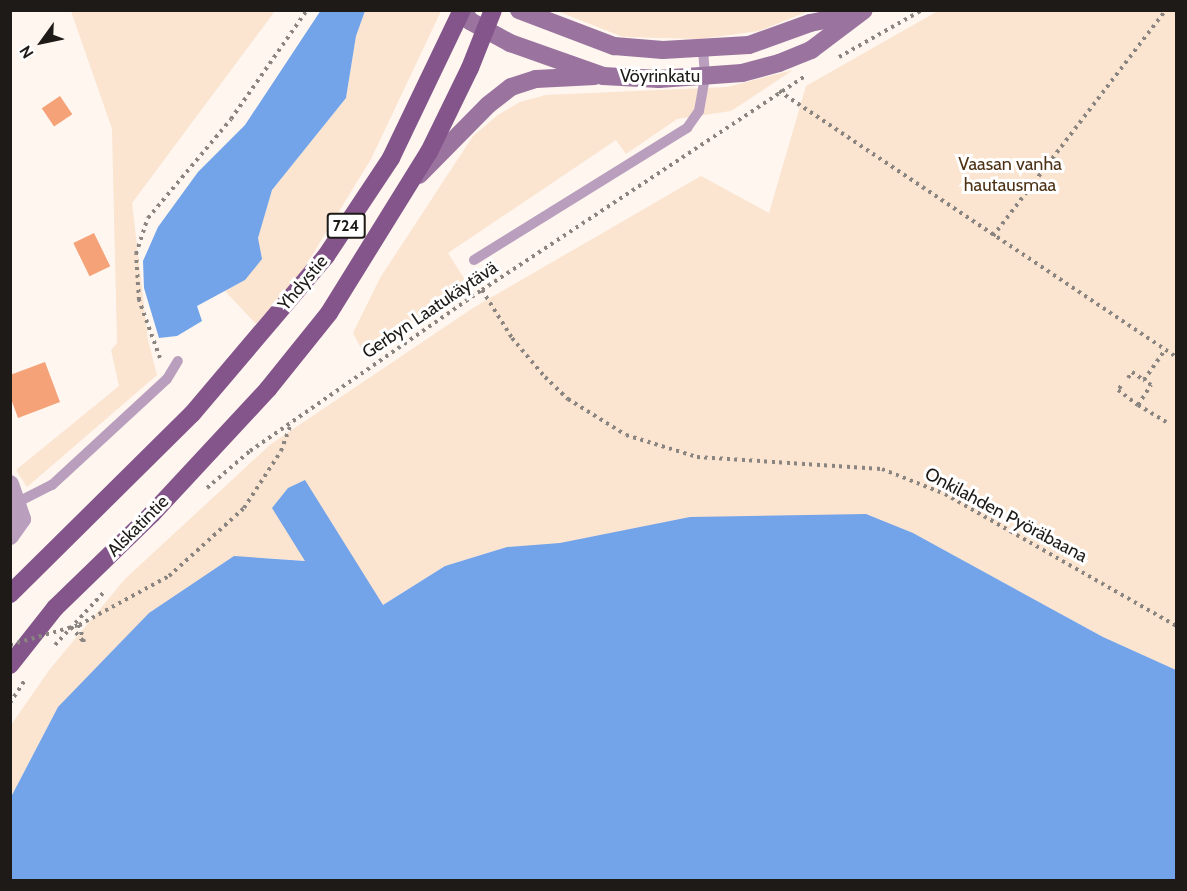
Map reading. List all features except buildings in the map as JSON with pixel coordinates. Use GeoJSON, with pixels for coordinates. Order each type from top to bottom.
{"type":"FeatureCollection","features":[{"type":"Feature","properties":{"kind":"main road","name":"Yhdystie"},"geometry":{"type":"LineString","coordinates":[[268,389],[329,313],[412,183],[486,30],[493,10]]}},
{"type":"Feature","properties":{"kind":"main road","name":"Vöyrinkatu"},"geometry":{"type":"LineString","coordinates":[[519,10],[614,46],[704,50],[748,45],[810,23],[862,12]]}},
{"type":"Feature","properties":{"kind":"main road","name":"Yhdystie"},"geometry":{"type":"LineString","coordinates":[[10,594],[192,414],[326,256],[391,158],[462,11]]}},
{"type":"Feature","properties":{"kind":"main road","name":"Vöyrinkatu"},"geometry":{"type":"LineString","coordinates":[[462,11],[486,30],[510,43],[603,76],[705,77],[742,73],[811,50],[862,12]]}},
{"type":"Feature","properties":{"kind":"main road"},"geometry":{"type":"LineString","coordinates":[[412,183],[488,105],[511,87],[536,79],[603,76]]}},
{"type":"Feature","properties":{"kind":"main road","name":"Alskatintie"},"geometry":{"type":"LineString","coordinates":[[10,665],[55,608],[152,514],[268,389]]}},
{"type":"Feature","properties":{"kind":"street"},"geometry":{"type":"LineString","coordinates":[[10,484],[22,519],[10,536]]}},
{"type":"Feature","properties":{"kind":"lane"},"geometry":{"type":"LineString","coordinates":[[474,260],[687,128],[699,111],[705,77],[704,50]]}},
{"type":"Feature","properties":{"kind":"lane"},"geometry":{"type":"LineString","coordinates":[[18,502],[52,485],[167,379],[178,361]]}},
{"type":"Feature","properties":{"kind":"path"},"geometry":{"type":"LineString","coordinates":[[167,379],[140,300],[136,254],[148,218],[231,119],[307,10]]}},
{"type":"Feature","properties":{"kind":"path"},"geometry":{"type":"LineString","coordinates":[[831,62],[922,10]]}},
{"type":"Feature","properties":{"kind":"path"},"geometry":{"type":"LineString","coordinates":[[993,236],[1167,10]]}},
{"type":"Feature","properties":{"kind":"path","name":"Gerbyn Laatukäytävä"},"geometry":{"type":"LineString","coordinates":[[202,492],[291,422],[482,290],[779,92],[810,74]]}},
{"type":"Feature","properties":{"kind":"path"},"geometry":{"type":"LineString","coordinates":[[779,92],[1176,357]]}},
{"type":"Feature","properties":{"kind":"path","name":"Onkilahden Pyöräbaana"},"geometry":{"type":"LineString","coordinates":[[482,290],[512,338],[545,377],[567,399],[626,435],[697,457],[756,464],[856,465],[908,478],[1000,524],[1176,626]]}},
{"type":"Feature","properties":{"kind":"path"},"geometry":{"type":"LineString","coordinates":[[1144,380],[1166,350]]}},
{"type":"Feature","properties":{"kind":"path"},"geometry":{"type":"LineString","coordinates":[[1128,378],[1132,372],[1151,385],[1138,405]]}},
{"type":"Feature","properties":{"kind":"path"},"geometry":{"type":"LineString","coordinates":[[1121,386],[1118,390],[1166,422]]}},
{"type":"Feature","properties":{"kind":"path"},"geometry":{"type":"LineString","coordinates":[[10,645],[80,625],[150,589],[190,560],[244,508],[281,451],[291,422]]}},
{"type":"Feature","properties":{"kind":"path"},"geometry":{"type":"LineString","coordinates":[[50,651],[112,584]]}},
{"type":"Feature","properties":{"kind":"path"},"geometry":{"type":"LineString","coordinates":[[71,627],[84,642],[80,625]]}},
{"type":"Feature","properties":{"kind":"path"},"geometry":{"type":"LineString","coordinates":[[10,703],[28,675]]}},
{"type":"Feature","properties":{"kind":"green space"},"geometry":{"type":"Polygon","coordinates":[[[71,11],[275,11],[132,203],[148,340],[157,375],[27,487],[16,470],[119,386],[111,350],[117,343],[112,129],[71,11]]]}},
{"type":"Feature","properties":{"kind":"green space"},"geometry":{"type":"Polygon","coordinates":[[[365,11],[441,11],[371,159],[303,270],[256,324],[225,291],[245,280],[272,190],[346,98],[356,36],[365,11]]]}},
{"type":"Feature","properties":{"kind":"green space"},"geometry":{"type":"Polygon","coordinates":[[[557,11],[809,11],[759,31],[700,39],[623,37],[557,11]]]}},
{"type":"Feature","properties":{"kind":"green space","name":"Vaasan vanha hautausmaa"},"geometry":{"type":"Polygon","coordinates":[[[938,11],[1176,11],[1176,670],[1103,637],[913,533],[507,547],[445,566],[383,605],[306,561],[266,558],[58,707],[11,797],[11,725],[50,669],[125,579],[271,444],[473,308],[701,176],[769,213],[806,86],[938,11]]]}},
{"type":"Feature","properties":{"kind":"green space"},"geometry":{"type":"Polygon","coordinates":[[[793,70],[731,111],[677,119],[626,154],[616,140],[448,253],[470,288],[364,354],[353,333],[380,278],[473,136],[498,115],[520,102],[546,95],[727,87],[793,70]]]}},
{"type":"Feature","properties":{"kind":"water"},"geometry":{"type":"Polygon","coordinates":[[[321,10],[365,11],[356,36],[346,98],[272,190],[258,238],[262,259],[245,280],[197,306],[202,321],[177,336],[159,338],[144,288],[143,261],[158,227],[198,172],[245,125],[321,10]]]}},
{"type":"Feature","properties":{"kind":"water"},"geometry":{"type":"Polygon","coordinates":[[[305,480],[383,605],[445,566],[507,547],[560,543],[690,517],[866,514],[913,533],[1103,637],[1176,670],[1176,880],[11,880],[11,797],[58,707],[149,613],[234,556],[305,561],[272,508],[288,488],[305,480]]]}}]}
